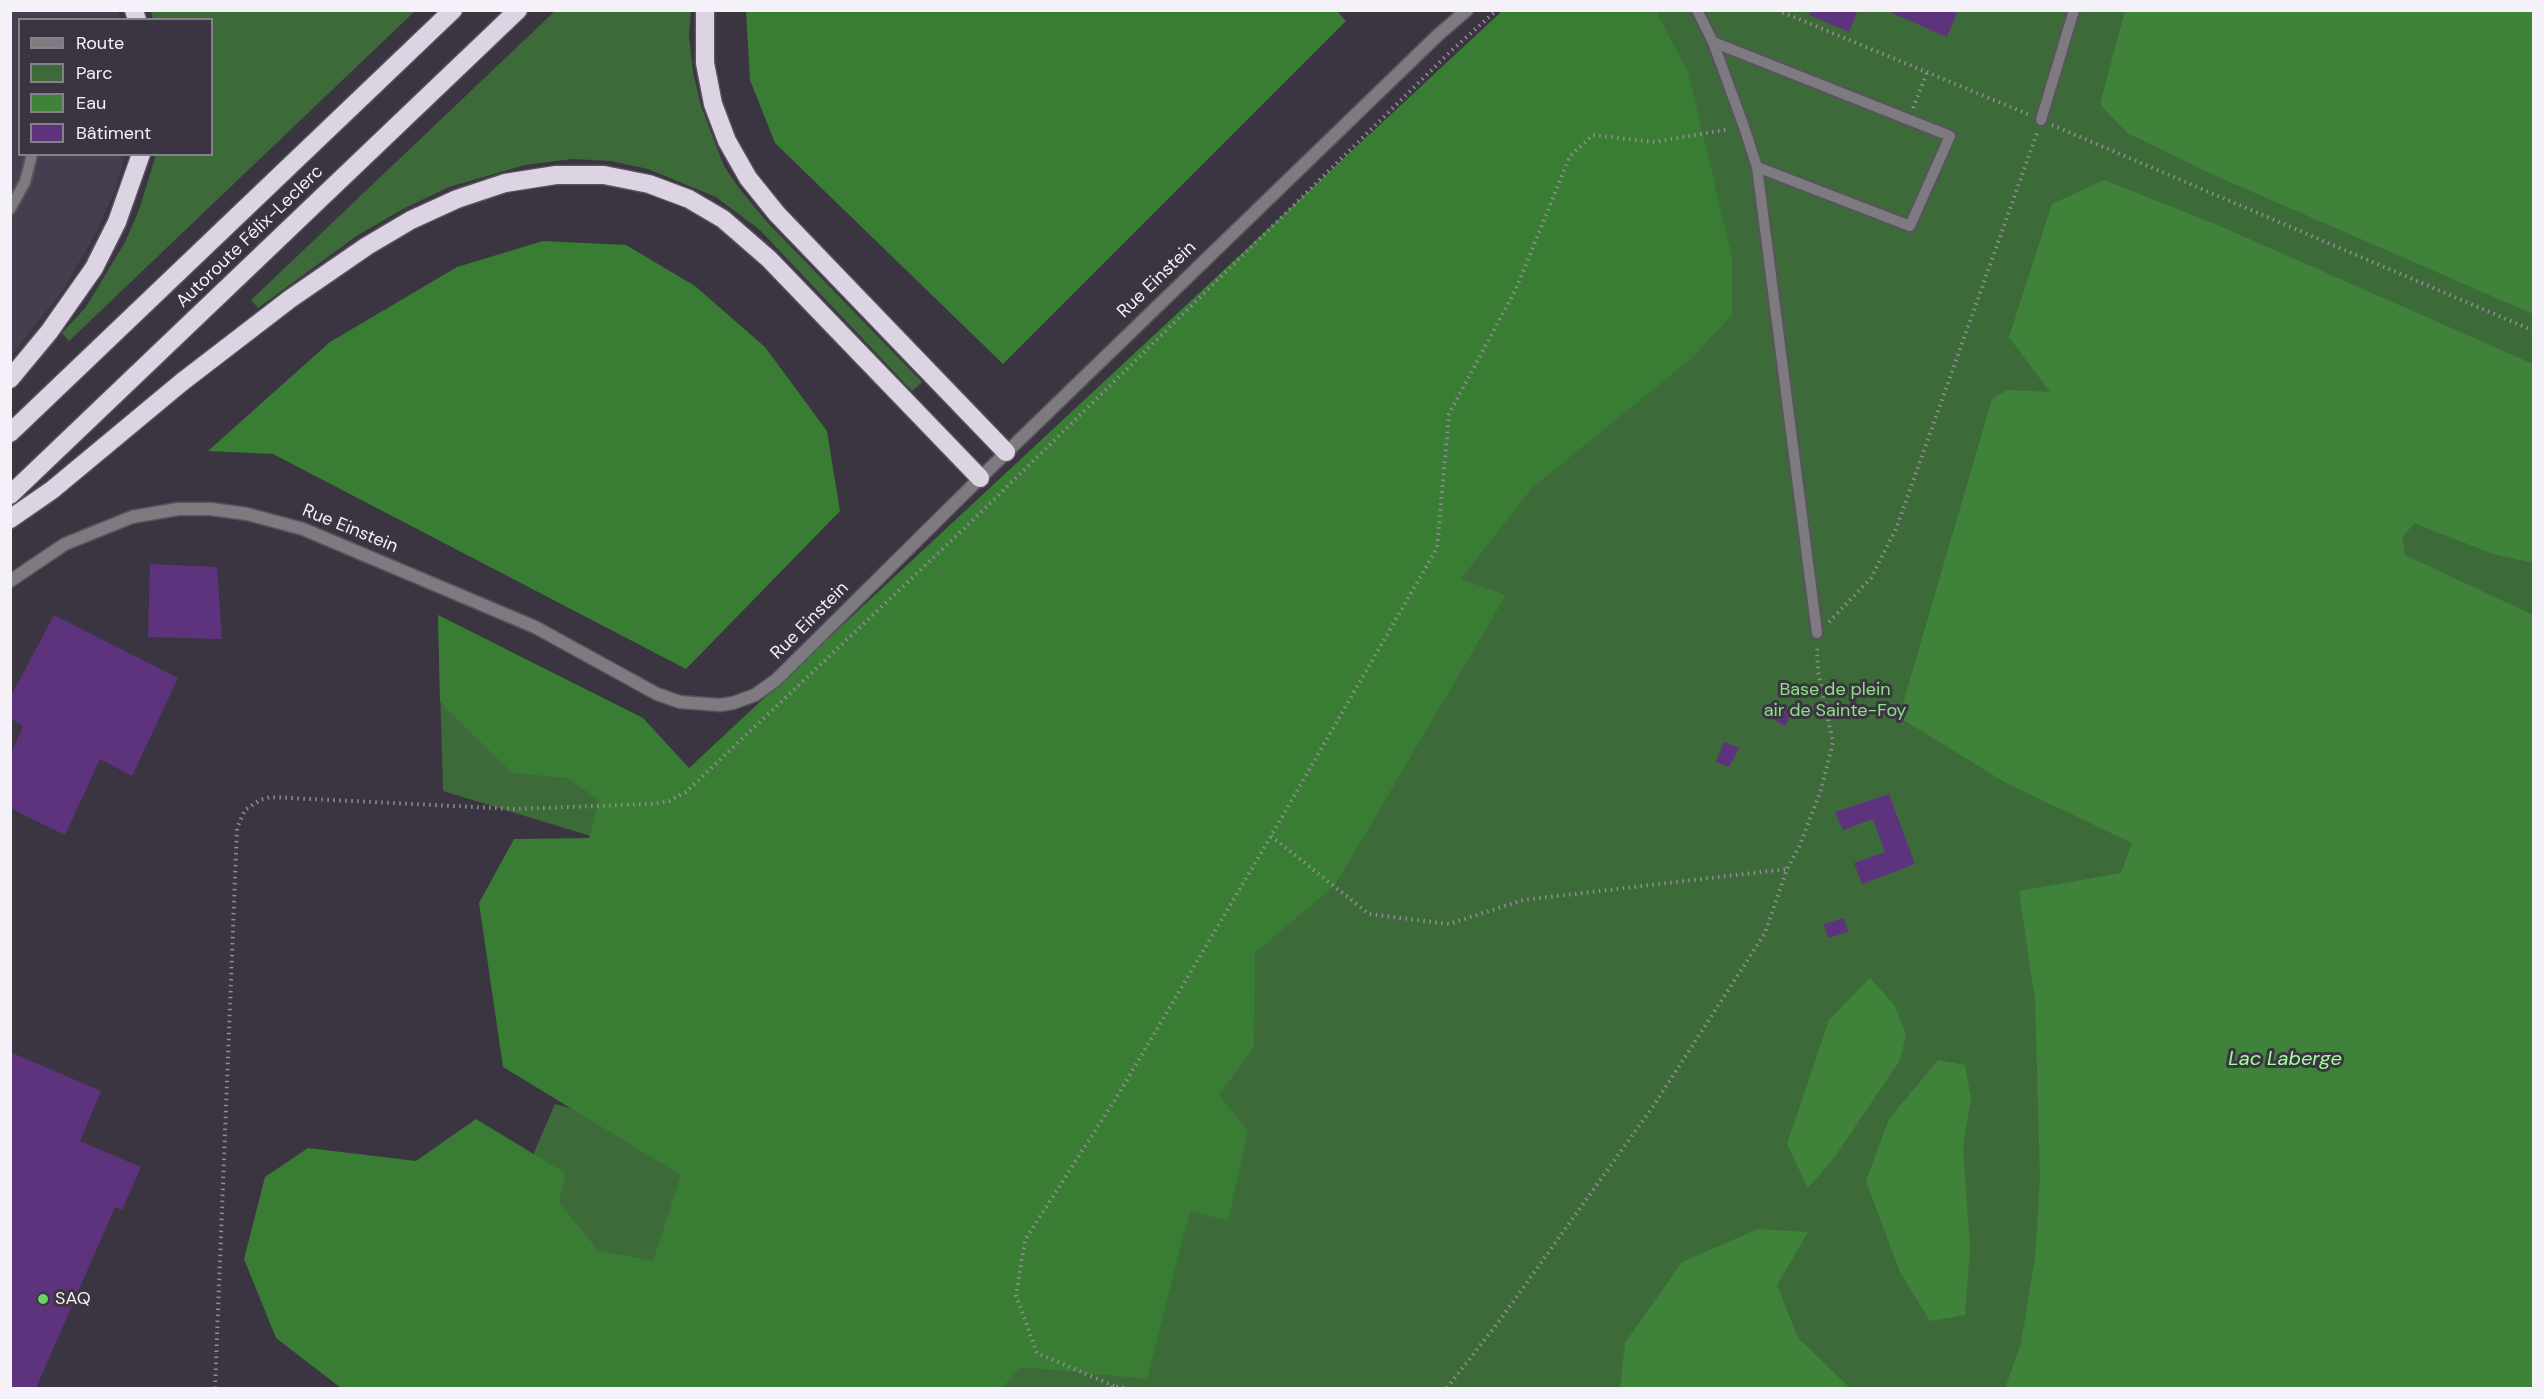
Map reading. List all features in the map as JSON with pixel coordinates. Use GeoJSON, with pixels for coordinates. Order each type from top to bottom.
{"type":"FeatureCollection","features":[{"type":"Feature","properties":{"kind":"highway","name":"Autoroute Félix-Leclerc"},"geometry":{"type":"LineString","coordinates":[[10,433],[453,10]]}},
{"type":"Feature","properties":{"kind":"highway","name":"Autoroute Félix-Leclerc"},"geometry":{"type":"LineString","coordinates":[[10,495],[518,10]]}},
{"type":"Feature","properties":{"kind":"highway"},"geometry":{"type":"LineString","coordinates":[[705,10],[705,63],[713,104],[727,141],[748,178],[777,214],[1006,452]]}},
{"type":"Feature","properties":{"kind":"highway"},"geometry":{"type":"LineString","coordinates":[[10,379],[55,325],[94,268],[120,215],[140,156]]}},
{"type":"Feature","properties":{"kind":"highway"},"geometry":{"type":"LineString","coordinates":[[10,519],[52,490],[182,382],[265,318],[367,246],[411,220],[457,199],[505,183],[556,175],[604,175],[649,184],[689,199],[731,225],[769,259],[980,478]]}},
{"type":"Feature","properties":{"kind":"street","name":"Rue Einstein"},"geometry":{"type":"LineString","coordinates":[[10,581],[65,544],[132,517],[178,509],[238,512],[303,529],[535,627],[657,694],[680,702],[720,705],[754,695],[776,680],[1006,452],[1438,35],[1467,10]]}},
{"type":"Feature","properties":{"kind":"lane"},"geometry":{"type":"LineString","coordinates":[[1697,10],[1713,42],[1757,167],[1817,633]]}},
{"type":"Feature","properties":{"kind":"lane"},"geometry":{"type":"LineString","coordinates":[[2041,120],[2074,10]]}},
{"type":"Feature","properties":{"kind":"lane"},"geometry":{"type":"LineString","coordinates":[[1713,42],[1950,136],[1910,226],[1757,167]]}},
{"type":"Feature","properties":{"kind":"lane"},"geometry":{"type":"LineString","coordinates":[[10,209],[25,182],[32,156]]}},
{"type":"Feature","properties":{"kind":"path"},"geometry":{"type":"LineString","coordinates":[[1462,41],[1497,10]]}},
{"type":"Feature","properties":{"kind":"path"},"geometry":{"type":"LineString","coordinates":[[1777,10],[2534,331]]}},
{"type":"Feature","properties":{"kind":"path"},"geometry":{"type":"LineString","coordinates":[[1908,120],[1927,73]]}},
{"type":"Feature","properties":{"kind":"path"},"geometry":{"type":"LineString","coordinates":[[1447,1389],[1500,1320],[1654,1106],[1765,933],[1787,869],[1799,847],[1821,790],[1833,742],[1818,672],[1817,633],[1871,578],[1896,529],[2041,120]]}},
{"type":"Feature","properties":{"kind":"path"},"geometry":{"type":"LineString","coordinates":[[1126,1389],[1113,1387],[1037,1353],[1016,1295],[1025,1240],[1118,1095],[1437,548],[1449,414],[1516,290],[1570,156],[1593,135],[1655,142],[1744,127]]}},
{"type":"Feature","properties":{"kind":"path"},"geometry":{"type":"LineString","coordinates":[[1271,836],[1368,914],[1449,924],[1523,900],[1787,869]]}},
{"type":"Feature","properties":{"kind":"shaded area"},"geometry":{"type":"Polygon","coordinates":[[[1336,10],[1346,21],[1003,364],[775,143],[750,80],[746,11],[1336,10]]]}},
{"type":"Feature","properties":{"kind":"shaded area"},"geometry":{"type":"Polygon","coordinates":[[[11,11],[118,11],[121,18],[18,18],[18,156],[125,156],[116,188],[95,235],[63,290],[11,356],[11,11]]]}},
{"type":"Feature","properties":{"kind":"shaded area"},"geometry":{"type":"Polygon","coordinates":[[[1502,11],[1656,11],[1688,72],[1732,257],[1732,315],[1693,357],[1532,488],[1461,579],[1506,595],[1335,885],[1255,953],[1254,1047],[1219,1095],[1248,1131],[1228,1221],[1190,1211],[1147,1379],[1021,1367],[1002,1388],[341,1388],[276,1338],[244,1259],[265,1177],[308,1148],[416,1161],[476,1119],[565,1173],[559,1203],[598,1250],[653,1261],[681,1175],[503,1067],[479,903],[514,839],[589,838],[599,800],[567,778],[512,773],[440,702],[438,615],[643,718],[689,768],[1502,11]]]}},
{"type":"Feature","properties":{"kind":"shaded area"},"geometry":{"type":"Polygon","coordinates":[[[543,241],[626,245],[695,286],[765,347],[827,431],[840,511],[686,669],[273,454],[208,451],[330,342],[457,267],[543,241]]]}},
{"type":"Feature","properties":{"kind":"green space"},"geometry":{"type":"Polygon","coordinates":[[[556,10],[691,11],[689,35],[693,72],[701,106],[724,166],[767,222],[922,382],[912,391],[760,230],[716,197],[648,169],[611,161],[572,159],[525,165],[449,187],[403,209],[358,235],[258,308],[251,300],[556,10]]]}},
{"type":"Feature","properties":{"kind":"green space"},"geometry":{"type":"Polygon","coordinates":[[[151,11],[415,11],[69,341],[62,333],[86,307],[125,242],[139,210],[156,156],[213,156],[213,18],[153,18],[151,11]]]}},
{"type":"Feature","properties":{"kind":"green space","name":"Base de plein air de Sainte-Foy"},"geometry":{"type":"Polygon","coordinates":[[[1526,11],[2533,11],[2533,1388],[459,1388],[456,1333],[555,1104],[577,1110],[630,848],[443,791],[438,615],[604,727],[690,812],[1526,11]]]}},
{"type":"Feature","properties":{"kind":"water"},"geometry":{"type":"Polygon","coordinates":[[[2125,11],[2533,11],[2533,314],[2216,176],[2127,133],[2100,104],[2125,11]]]}},
{"type":"Feature","properties":{"kind":"water","name":"Lac Laberge"},"geometry":{"type":"Polygon","coordinates":[[[2104,180],[2213,223],[2533,364],[2533,560],[2529,562],[2493,554],[2414,523],[2402,538],[2405,555],[2533,615],[2533,1388],[2005,1388],[2021,1344],[2035,1258],[2040,1179],[2035,1000],[2019,891],[2121,873],[2132,843],[2006,783],[1899,717],[1992,399],[2007,390],[2050,392],[2009,337],[2052,204],[2104,180]]]}},
{"type":"Feature","properties":{"kind":"water"},"geometry":{"type":"Polygon","coordinates":[[[1870,978],[1894,1005],[1906,1034],[1900,1060],[1834,1158],[1808,1188],[1787,1144],[1829,1020],[1870,978]]]}},
{"type":"Feature","properties":{"kind":"water"},"geometry":{"type":"Polygon","coordinates":[[[1938,1060],[1965,1065],[1971,1098],[1963,1148],[1970,1247],[1965,1315],[1930,1321],[1900,1272],[1866,1181],[1889,1119],[1938,1060]]]}},
{"type":"Feature","properties":{"kind":"water"},"geometry":{"type":"Polygon","coordinates":[[[1758,1229],[1808,1232],[1777,1285],[1798,1338],[1850,1388],[1620,1388],[1625,1343],[1682,1262],[1758,1229]]]}},
{"type":"Feature","properties":{"kind":"building"},"geometry":{"type":"Polygon","coordinates":[[[1811,10],[1858,10],[1849,32],[1809,15],[1811,10]]]}},
{"type":"Feature","properties":{"kind":"building"},"geometry":{"type":"Polygon","coordinates":[[[1885,10],[1958,10],[1947,37],[1885,10]]]}},
{"type":"Feature","properties":{"kind":"building"},"geometry":{"type":"Polygon","coordinates":[[[150,564],[217,567],[222,639],[148,637],[150,564]]]}},
{"type":"Feature","properties":{"kind":"building"},"geometry":{"type":"Polygon","coordinates":[[[54,615],[178,678],[132,776],[100,759],[65,835],[10,808],[10,756],[23,726],[10,718],[10,698],[54,615]]]}},
{"type":"Feature","properties":{"kind":"building"},"geometry":{"type":"Polygon","coordinates":[[[1771,702],[1792,712],[1785,726],[1765,715],[1771,702]]]}},
{"type":"Feature","properties":{"kind":"building"},"geometry":{"type":"Polygon","coordinates":[[[1724,742],[1739,748],[1729,767],[1716,762],[1724,742]]]}},
{"type":"Feature","properties":{"kind":"building"},"geometry":{"type":"Polygon","coordinates":[[[1889,794],[1915,864],[1862,884],[1854,863],[1885,852],[1873,819],[1843,830],[1835,812],[1889,794]]]}},
{"type":"Feature","properties":{"kind":"building"},"geometry":{"type":"Polygon","coordinates":[[[1844,918],[1848,932],[1828,938],[1824,924],[1844,918]]]}},
{"type":"Feature","properties":{"kind":"building","name":"SAQ"},"geometry":{"type":"Polygon","coordinates":[[[10,1052],[101,1091],[80,1141],[141,1167],[122,1210],[115,1207],[36,1388],[10,1388],[10,1052]]]}},
{"type":"Feature","properties":{"kind":"place","name":"SAQ"},"geometry":{"type":"Point","coordinates":[43,1299]}}]}
